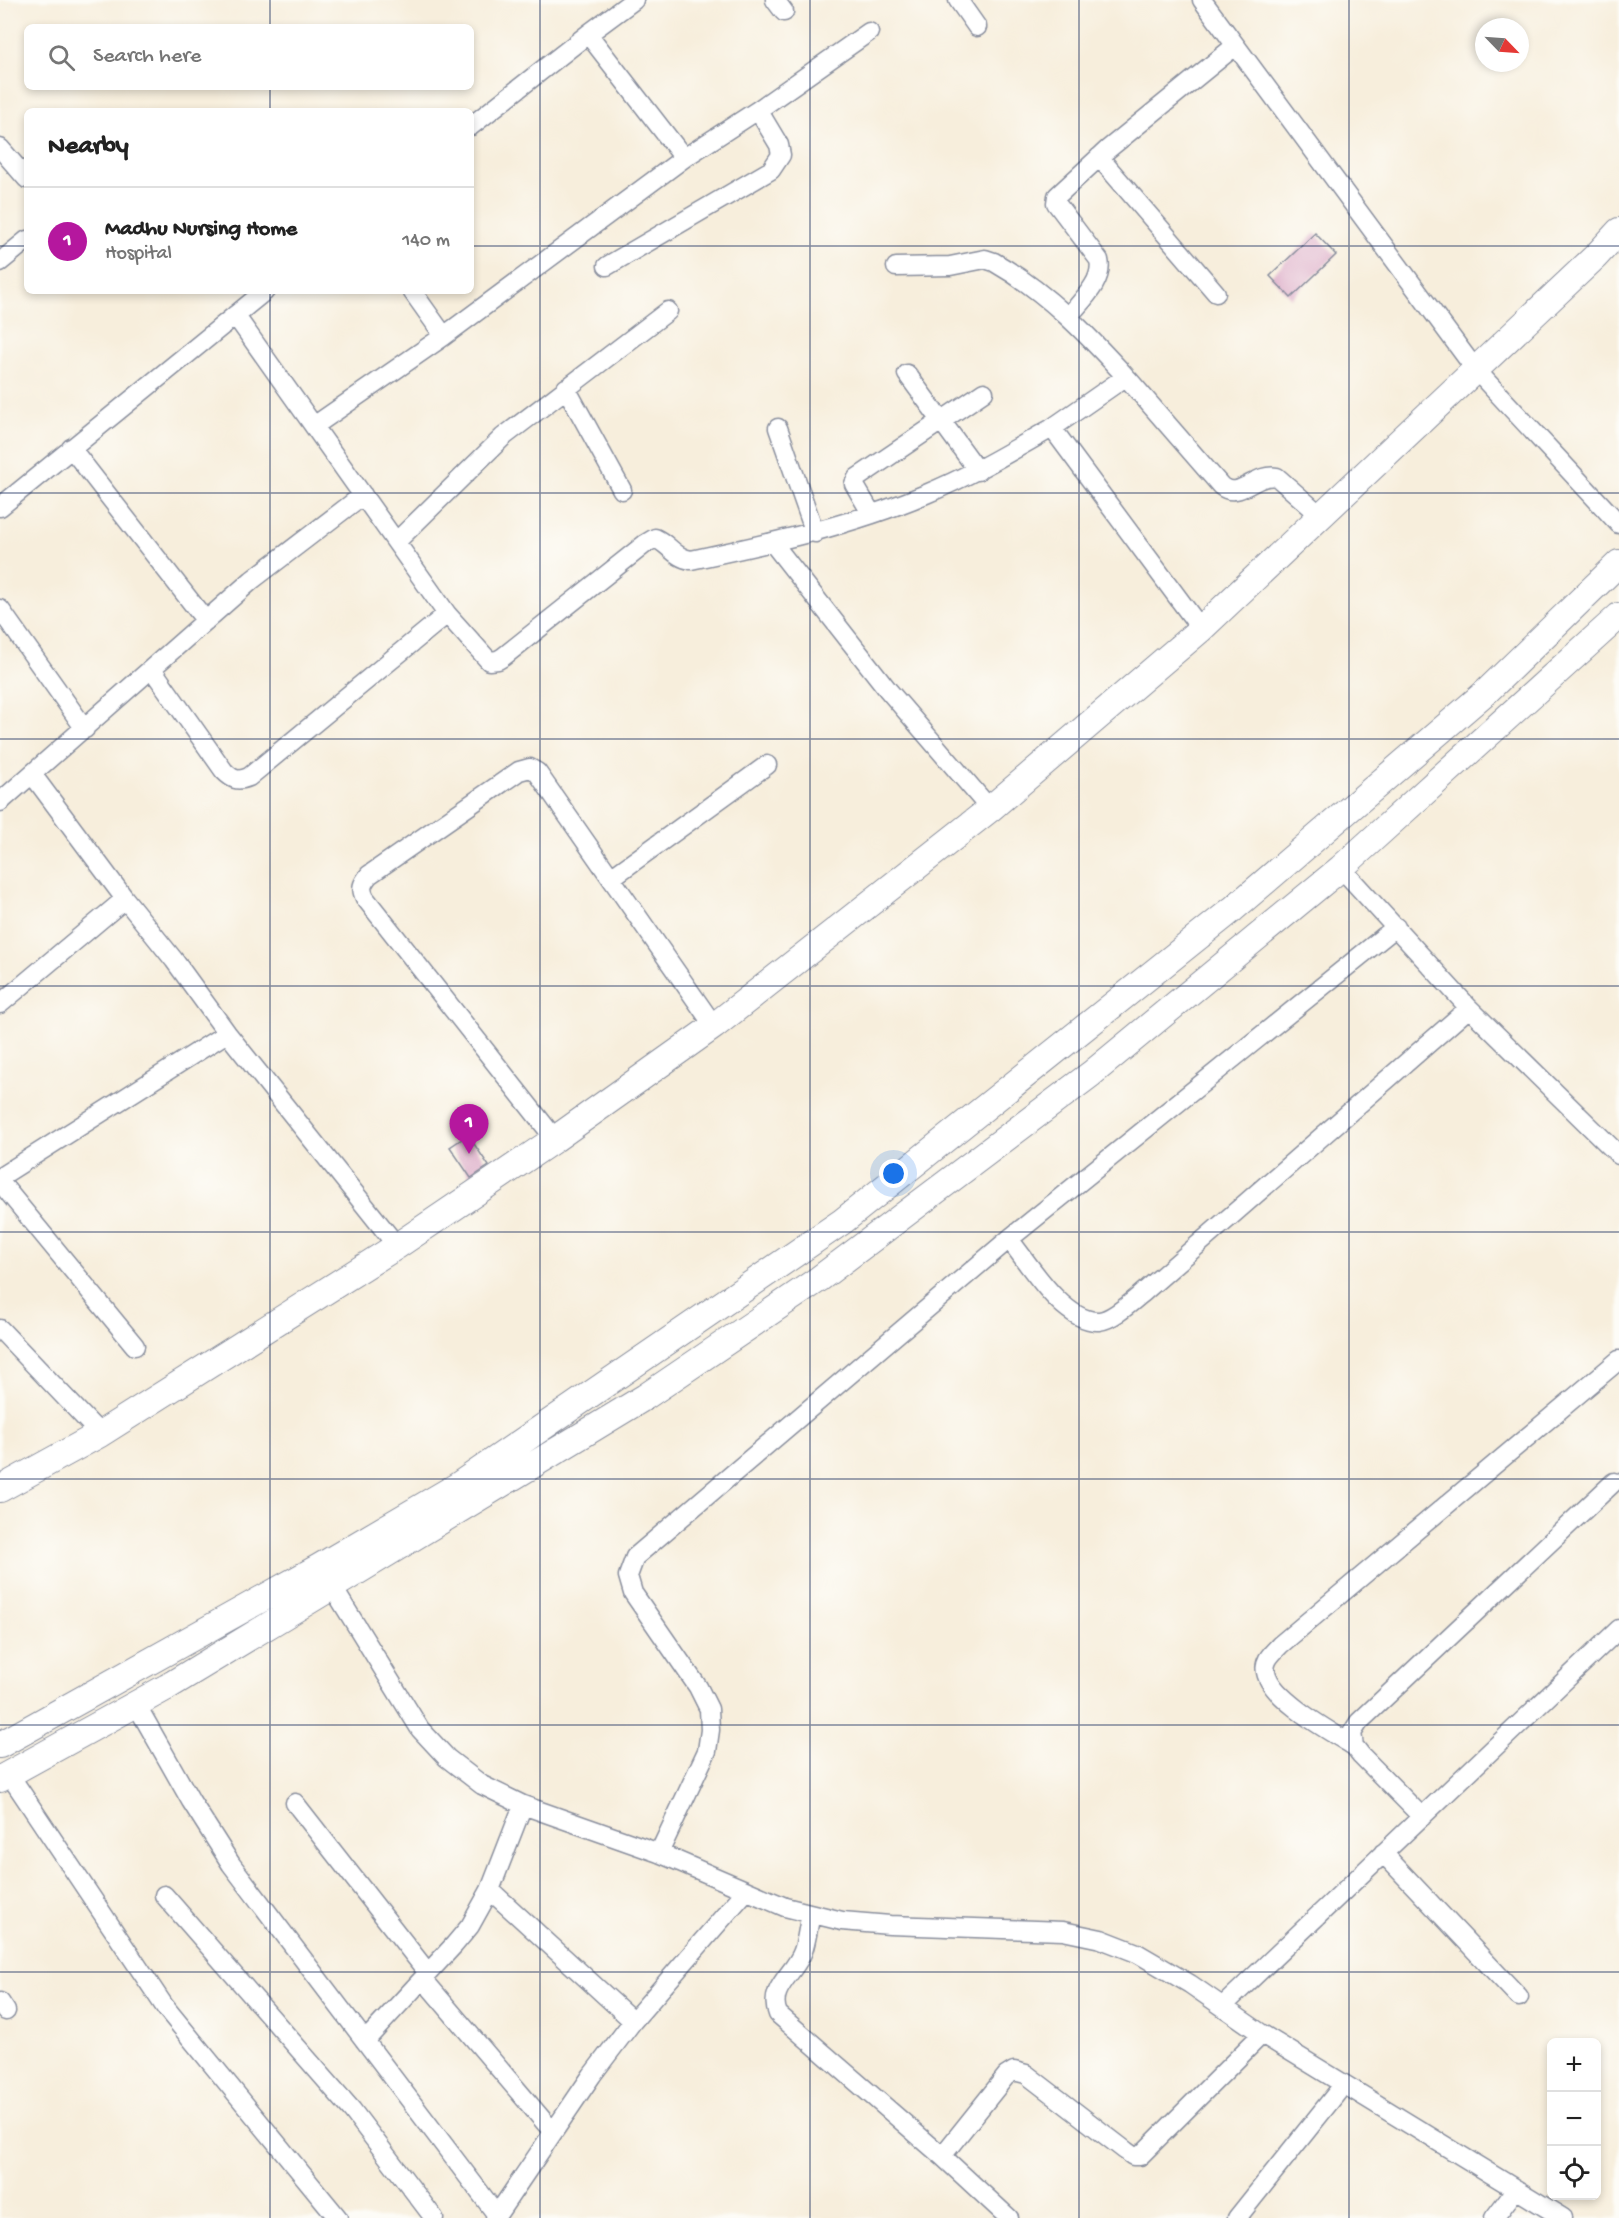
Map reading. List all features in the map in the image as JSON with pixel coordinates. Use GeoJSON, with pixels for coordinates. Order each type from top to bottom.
{"type":"FeatureCollection","features":[{"type":"Feature","properties":{"kind":"main road"},"geometry":{"type":"LineString","coordinates":[[0,1490],[100,1434],[397,1246],[555,1139],[714,1026],[990,809],[1201,629],[1596,256],[1619,231]]}},
{"type":"Feature","properties":{"kind":"main road"},"geometry":{"type":"LineString","coordinates":[[4,1777],[136,1704],[843,1221],[1233,909],[1487,691],[1619,563]]}},
{"type":"Feature","properties":{"kind":"main road"},"geometry":{"type":"LineString","coordinates":[[0,1745],[326,1576],[645,1397],[819,1279],[1091,1074],[1341,868],[1619,616]]}},
{"type":"Feature","properties":{"kind":"street"},"geometry":{"type":"LineString","coordinates":[[474,124],[634,0]]}},
{"type":"Feature","properties":{"kind":"street"},"geometry":{"type":"LineString","coordinates":[[958,0],[977,27]]}},
{"type":"Feature","properties":{"kind":"street"},"geometry":{"type":"LineString","coordinates":[[1202,0],[1475,369],[1619,524]]}},
{"type":"Feature","properties":{"kind":"street"},"geometry":{"type":"LineString","coordinates":[[314,426],[444,336],[684,158],[758,110],[869,32]]}},
{"type":"Feature","properties":{"kind":"street"},"geometry":{"type":"LineString","coordinates":[[588,34],[684,158]]}},
{"type":"Feature","properties":{"kind":"street"},"geometry":{"type":"LineString","coordinates":[[1069,316],[1094,284],[1101,268],[1099,260],[1056,203],[1057,195],[1099,157],[1235,46]]}},
{"type":"Feature","properties":{"kind":"street"},"geometry":{"type":"LineString","coordinates":[[607,266],[771,170],[780,154],[778,145],[758,110]]}},
{"type":"Feature","properties":{"kind":"street"},"geometry":{"type":"LineString","coordinates":[[0,148],[24,176]]}},
{"type":"Feature","properties":{"kind":"street"},"geometry":{"type":"LineString","coordinates":[[1099,157],[1216,293]]}},
{"type":"Feature","properties":{"kind":"street"},"geometry":{"type":"LineString","coordinates":[[0,262],[24,242]]}},
{"type":"Feature","properties":{"kind":"street"},"geometry":{"type":"LineString","coordinates":[[896,267],[950,266],[985,259],[994,262],[1069,316],[1227,491],[1234,492],[1261,478],[1277,477],[1320,515]]}},
{"type":"Feature","properties":{"kind":"street"},"geometry":{"type":"LineString","coordinates":[[0,507],[261,294]]}},
{"type":"Feature","properties":{"kind":"street"},"geometry":{"type":"LineString","coordinates":[[414,294],[444,336]]}},
{"type":"Feature","properties":{"kind":"street"},"geometry":{"type":"LineString","coordinates":[[397,541],[489,449],[668,311]]}},
{"type":"Feature","properties":{"kind":"street"},"geometry":{"type":"LineString","coordinates":[[235,315],[447,614],[489,660],[498,660],[655,538],[663,541],[678,556],[692,560],[814,533],[924,495],[978,471],[1052,428],[1121,380],[1128,379]]}},
{"type":"Feature","properties":{"kind":"street"},"geometry":{"type":"LineString","coordinates":[[907,374],[978,471]]}},
{"type":"Feature","properties":{"kind":"street"},"geometry":{"type":"LineString","coordinates":[[566,388],[622,490]]}},
{"type":"Feature","properties":{"kind":"street"},"geometry":{"type":"LineString","coordinates":[[871,513],[854,484],[857,478],[984,392]]}},
{"type":"Feature","properties":{"kind":"street"},"geometry":{"type":"LineString","coordinates":[[778,428],[814,533]]}},
{"type":"Feature","properties":{"kind":"street"},"geometry":{"type":"LineString","coordinates":[[1052,428],[1201,629]]}},
{"type":"Feature","properties":{"kind":"street"},"geometry":{"type":"LineString","coordinates":[[71,448],[206,621]]}},
{"type":"Feature","properties":{"kind":"street"},"geometry":{"type":"LineString","coordinates":[[0,802],[252,580],[363,495]]}},
{"type":"Feature","properties":{"kind":"street"},"geometry":{"type":"LineString","coordinates":[[772,542],[888,690],[990,809]]}},
{"type":"Feature","properties":{"kind":"street"},"geometry":{"type":"LineString","coordinates":[[0,609],[85,729]]}},
{"type":"Feature","properties":{"kind":"street"},"geometry":{"type":"LineString","coordinates":[[153,669],[224,771],[232,779],[241,780],[249,777],[447,614]]}},
{"type":"Feature","properties":{"kind":"street"},"geometry":{"type":"LineString","coordinates":[[611,878],[766,765]]}},
{"type":"Feature","properties":{"kind":"street"},"geometry":{"type":"LineString","coordinates":[[555,1139],[365,898],[361,891],[362,884],[369,876],[510,777],[530,768],[537,772],[714,1026]]}},
{"type":"Feature","properties":{"kind":"street"},"geometry":{"type":"LineString","coordinates":[[32,774],[227,1033],[397,1246]]}},
{"type":"Feature","properties":{"kind":"street"},"geometry":{"type":"LineString","coordinates":[[1341,868],[1469,1008],[1619,1155]]}},
{"type":"Feature","properties":{"kind":"street"},"geometry":{"type":"LineString","coordinates":[[0,1004],[125,899]]}},
{"type":"Feature","properties":{"kind":"street"},"geometry":{"type":"LineString","coordinates":[[659,1853],[707,1751],[711,1730],[709,1709],[698,1687],[633,1593],[628,1576],[634,1557],[1009,1239],[1396,927]]}},
{"type":"Feature","properties":{"kind":"street"},"geometry":{"type":"LineString","coordinates":[[1009,1239],[1061,1305],[1078,1318],[1100,1321],[1122,1310],[1469,1008]]}},
{"type":"Feature","properties":{"kind":"street"},"geometry":{"type":"LineString","coordinates":[[0,1177],[227,1033]]}},
{"type":"Feature","properties":{"kind":"street"},"geometry":{"type":"LineString","coordinates":[[0,1182],[135,1346]]}},
{"type":"Feature","properties":{"kind":"street"},"geometry":{"type":"LineString","coordinates":[[0,1329],[100,1434]]}},
{"type":"Feature","properties":{"kind":"street"},"geometry":{"type":"LineString","coordinates":[[1422,1817],[1354,1746],[1310,1720],[1286,1699],[1269,1681],[1265,1671],[1268,1658],[1280,1645],[1619,1360]]}},
{"type":"Feature","properties":{"kind":"street"},"geometry":{"type":"LineString","coordinates":[[1354,1746],[1352,1733],[1359,1722],[1614,1482]]}},
{"type":"Feature","properties":{"kind":"street"},"geometry":{"type":"LineString","coordinates":[[326,1576],[420,1729],[447,1758],[482,1785],[523,1805],[659,1853],[768,1902],[810,1914],[842,1921],[890,1925],[1063,1931],[1091,1937],[1137,1953],[1190,1984],[1263,2034],[1563,2218]]}},
{"type":"Feature","properties":{"kind":"street"},"geometry":{"type":"LineString","coordinates":[[1223,2006],[1619,1629]]}},
{"type":"Feature","properties":{"kind":"street"},"geometry":{"type":"LineString","coordinates":[[136,1704],[191,1801],[231,1864],[496,2217],[553,2132],[633,2021],[746,1891]]}},
{"type":"Feature","properties":{"kind":"street"},"geometry":{"type":"LineString","coordinates":[[4,1777],[165,2007],[338,2218]]}},
{"type":"Feature","properties":{"kind":"street"},"geometry":{"type":"LineString","coordinates":[[295,1803],[425,1976],[553,2132]]}},
{"type":"Feature","properties":{"kind":"street"},"geometry":{"type":"LineString","coordinates":[[364,2041],[470,1926],[490,1890],[523,1805]]}},
{"type":"Feature","properties":{"kind":"street"},"geometry":{"type":"LineString","coordinates":[[1383,1853],[1519,1997]]}},
{"type":"Feature","properties":{"kind":"street"},"geometry":{"type":"LineString","coordinates":[[490,1890],[633,2021]]}},
{"type":"Feature","properties":{"kind":"street"},"geometry":{"type":"LineString","coordinates":[[164,1895],[352,2110],[434,2218]]}},
{"type":"Feature","properties":{"kind":"street"},"geometry":{"type":"LineString","coordinates":[[810,1914],[803,1951],[777,1992],[774,2005],[778,2014],[942,2156],[1009,2218]]}},
{"type":"Feature","properties":{"kind":"street"},"geometry":{"type":"LineString","coordinates":[[942,2156],[1006,2076],[1014,2071],[1026,2074],[1126,2151],[1133,2156],[1140,2156],[1263,2034]]}},
{"type":"Feature","properties":{"kind":"street"},"geometry":{"type":"LineString","coordinates":[[1237,2218],[1344,2084]]}},
{"type":"Feature","properties":{"kind":"street"},"geometry":{"type":"LineString","coordinates":[[1494,2218],[1516,2189]]}},
{"type":"Feature","properties":{"kind":"building"},"geometry":{"type":"Polygon","coordinates":[[[1315,233],[1336,255],[1291,298],[1270,276],[1315,233]]]}},
{"type":"Feature","properties":{"kind":"building"},"geometry":{"type":"Polygon","coordinates":[[[468,1135],[489,1166],[471,1178],[450,1147],[468,1135]]]}},
{"type":"Feature","properties":{"kind":"place","name":"Madhu Nursing Home"},"geometry":{"type":"Point","coordinates":[469,1154]}}]}
